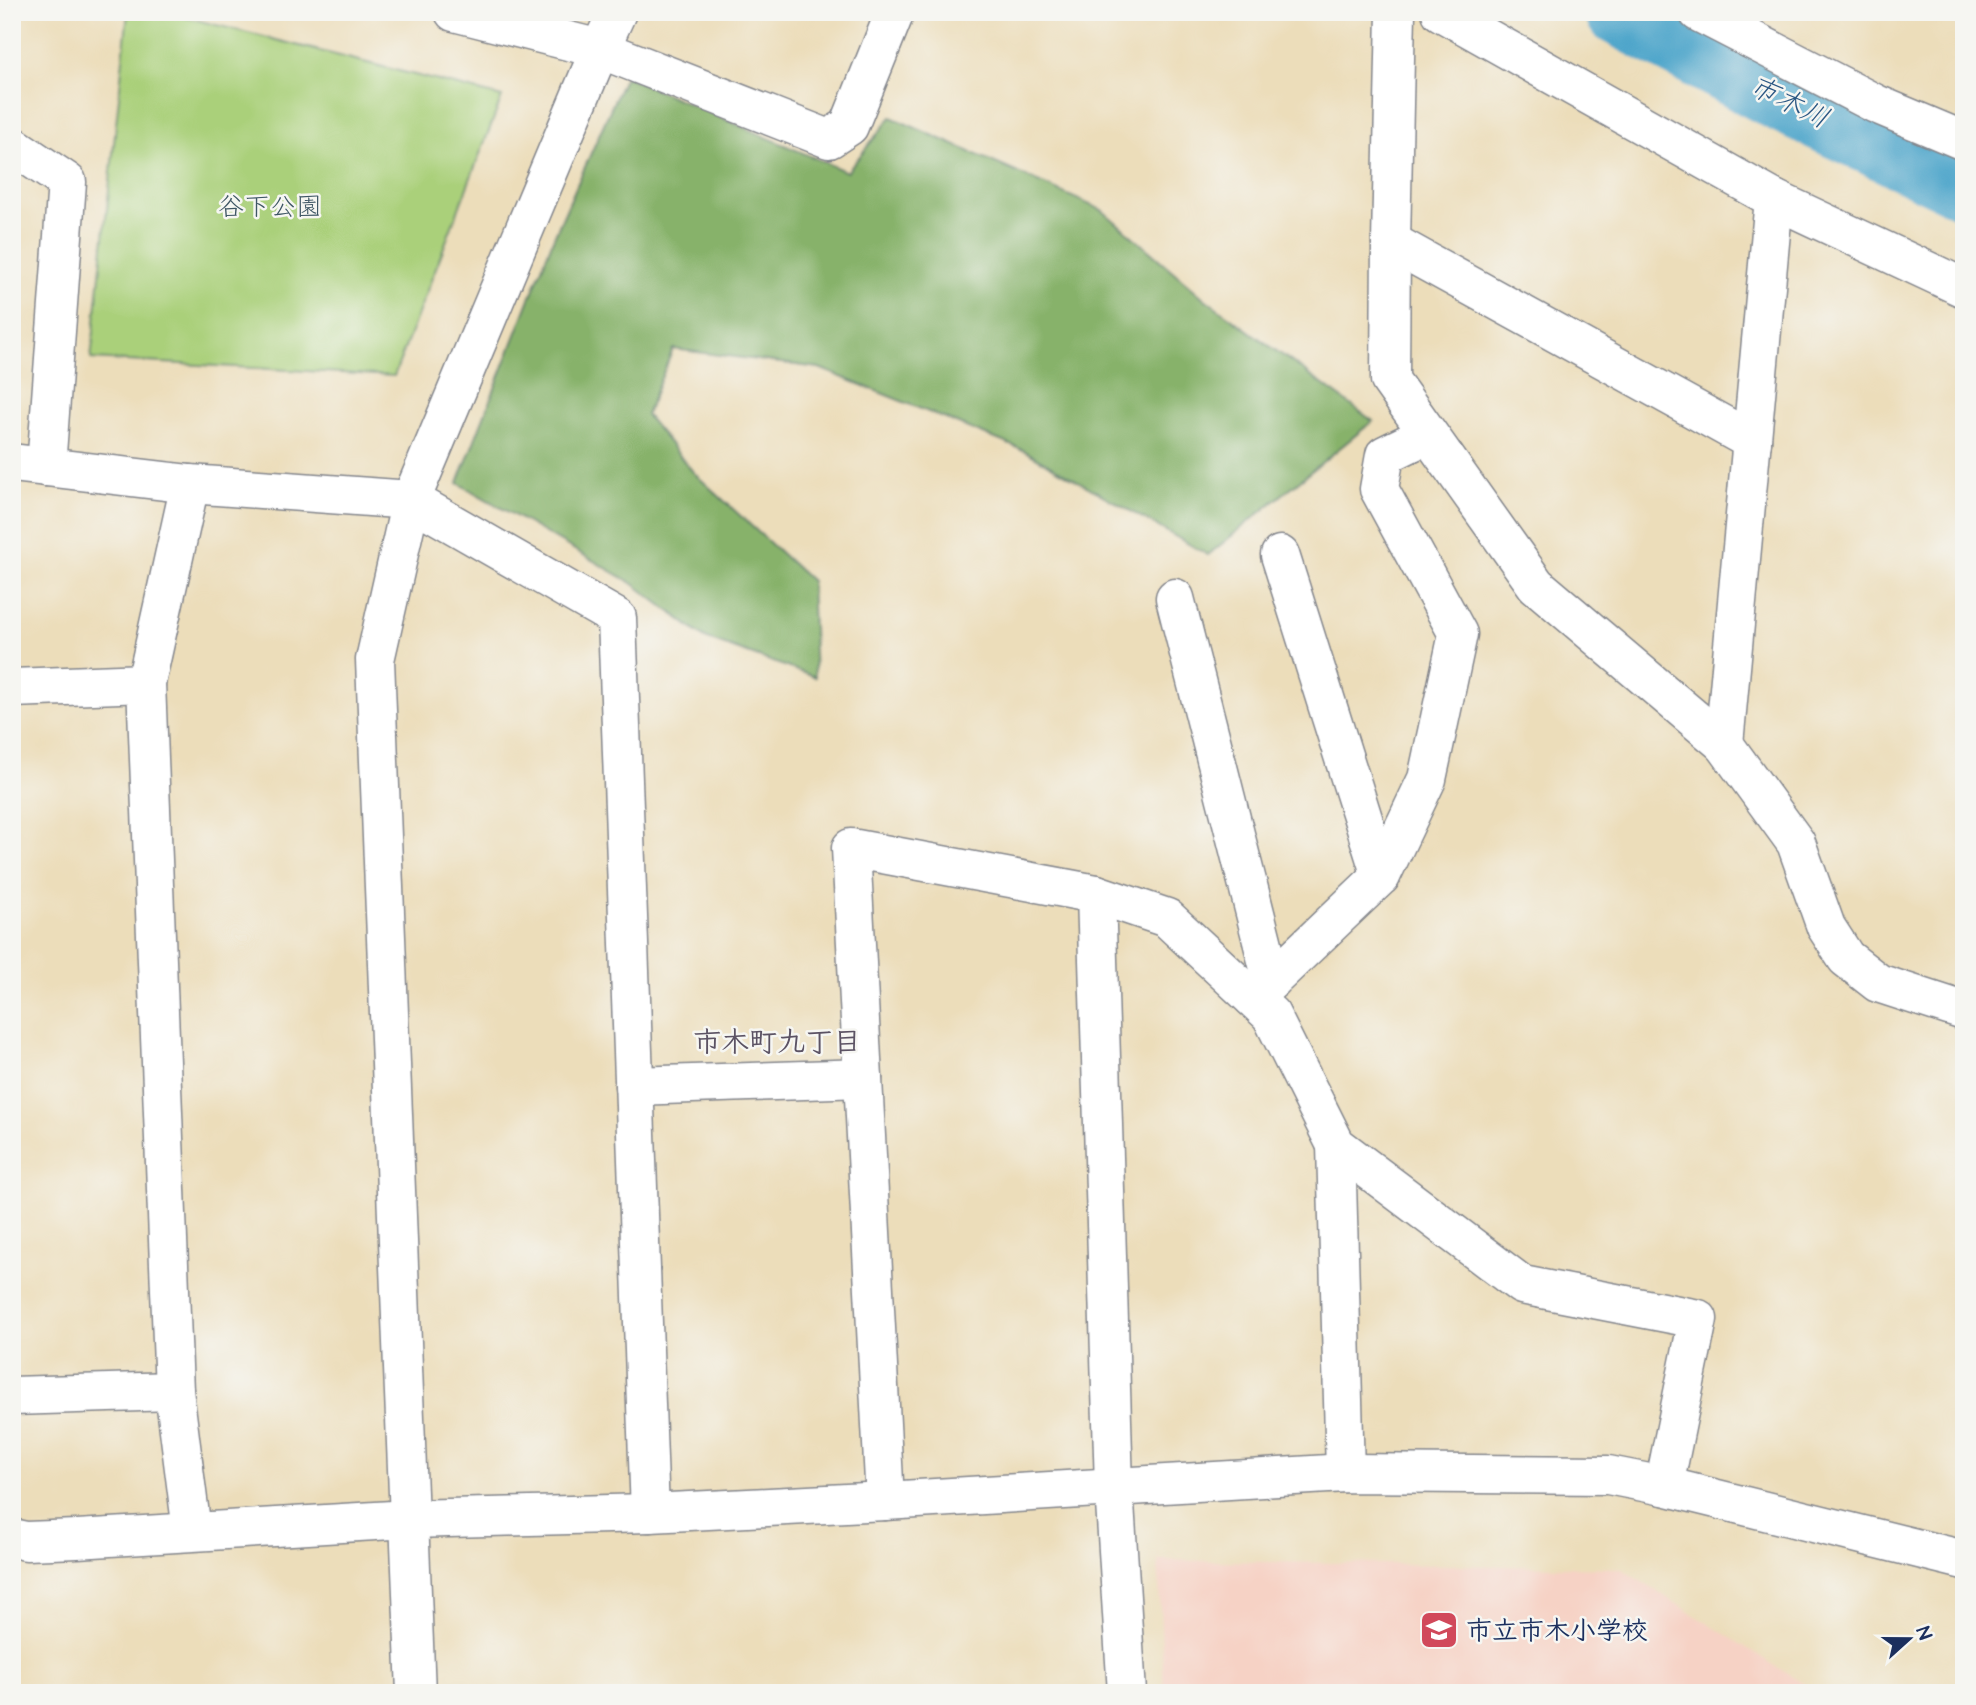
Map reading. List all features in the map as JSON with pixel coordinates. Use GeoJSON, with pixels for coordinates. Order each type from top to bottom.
{"type":"FeatureCollection","features":[{"type":"Feature","properties":{"kind":"street"},"geometry":{"type":"LineString","coordinates":[[454,12],[600,50],[829,139],[849,126],[895,12]]}},
{"type":"Feature","properties":{"kind":"street"},"geometry":{"type":"LineString","coordinates":[[416,1693],[375,660],[411,500],[617,12]]}},
{"type":"Feature","properties":{"kind":"street"},"geometry":{"type":"LineString","coordinates":[[1396,12],[1390,380],[1536,585],[1724,744],[1796,843],[1826,927],[1846,958],[1878,983],[1964,1011]]}},
{"type":"Feature","properties":{"kind":"street"},"geometry":{"type":"LineString","coordinates":[[1441,12],[1774,199],[1964,288]]}},
{"type":"Feature","properties":{"kind":"street"},"geometry":{"type":"LineString","coordinates":[[1698,12],[1876,104],[1964,141]]}},
{"type":"Feature","properties":{"kind":"street"},"geometry":{"type":"LineString","coordinates":[[12,145],[67,182],[29,465],[190,484],[411,500],[617,618],[650,1513]]}},
{"type":"Feature","properties":{"kind":"street"},"geometry":{"type":"LineString","coordinates":[[1724,744],[1774,199]]}},
{"type":"Feature","properties":{"kind":"street"},"geometry":{"type":"LineString","coordinates":[[1391,242],[1752,441]]}},
{"type":"Feature","properties":{"kind":"street"},"geometry":{"type":"LineString","coordinates":[[1263,989],[1381,876],[1427,779],[1458,635],[1379,489],[1385,455],[1428,434]]}},
{"type":"Feature","properties":{"kind":"street"},"geometry":{"type":"LineString","coordinates":[[190,484],[146,683],[174,1391],[192,1531]]}},
{"type":"Feature","properties":{"kind":"street"},"geometry":{"type":"LineString","coordinates":[[1280,555],[1381,876]]}},
{"type":"Feature","properties":{"kind":"street"},"geometry":{"type":"LineString","coordinates":[[1175,598],[1263,989],[1271,1015],[1336,1145],[1345,1473]]}},
{"type":"Feature","properties":{"kind":"street"},"geometry":{"type":"LineString","coordinates":[[12,688],[146,683]]}},
{"type":"Feature","properties":{"kind":"street"},"geometry":{"type":"LineString","coordinates":[[885,1501],[851,848],[1096,894],[1167,918],[1263,989]]}},
{"type":"Feature","properties":{"kind":"street"},"geometry":{"type":"LineString","coordinates":[[1096,894],[1114,1487],[1126,1693]]}},
{"type":"Feature","properties":{"kind":"street"},"geometry":{"type":"LineString","coordinates":[[634,1086],[863,1078]]}},
{"type":"Feature","properties":{"kind":"street"},"geometry":{"type":"LineString","coordinates":[[1336,1145],[1522,1285],[1698,1319],[1664,1486]]}},
{"type":"Feature","properties":{"kind":"street"},"geometry":{"type":"LineString","coordinates":[[12,1396],[174,1391]]}},
{"type":"Feature","properties":{"kind":"street"},"geometry":{"type":"LineString","coordinates":[[12,1538],[26,1541],[65,1540],[409,1519],[650,1513],[1345,1473],[1608,1475],[1664,1486],[1964,1560]]}},
{"type":"Feature","properties":{"kind":"shaded area","name":"市立市木小学校"},"geometry":{"type":"Polygon","coordinates":[[[1158,1560],[1620,1568],[1815,1691],[1827,1693],[1164,1693],[1158,1560]]]}},
{"type":"Feature","properties":{"kind":"green space","name":"谷下公園"},"geometry":{"type":"Polygon","coordinates":[[[128,12],[165,12],[502,97],[394,376],[91,359],[128,12]]]}},
{"type":"Feature","properties":{"kind":"green space"},"geometry":{"type":"Polygon","coordinates":[[[625,76],[847,172],[891,117],[1102,210],[1205,299],[1373,421],[1208,555],[1023,450],[819,368],[673,349],[646,415],[694,473],[811,581],[815,677],[705,638],[632,583],[458,483],[554,237],[625,76]]]}},
{"type":"Feature","properties":{"kind":"waterway","name":"市木川"},"geometry":{"type":"LineString","coordinates":[[1619,12],[1781,98],[1964,185]]}},
{"type":"Feature","properties":{"kind":"place","name":"市立市木小学校"},"geometry":{"type":"Point","coordinates":[1439,1630]}},
{"type":"Feature","properties":{"kind":"district","name":"市木町九丁目"},"geometry":{"type":"Point","coordinates":[777,1041]}}]}
